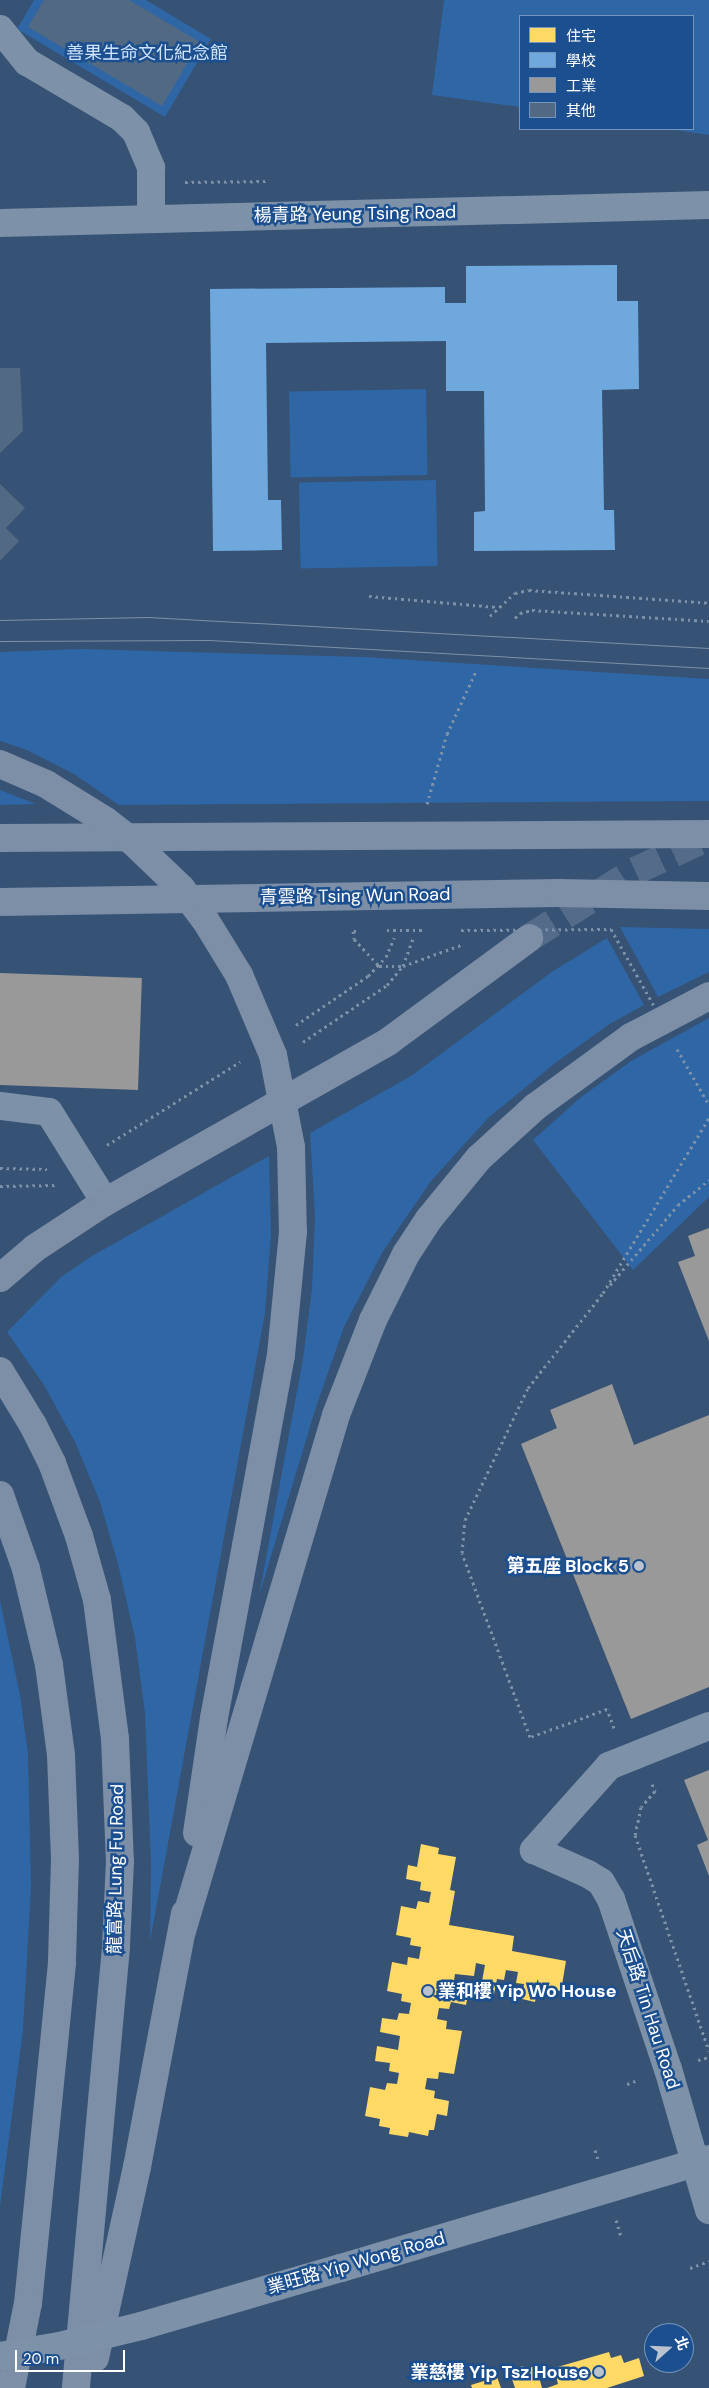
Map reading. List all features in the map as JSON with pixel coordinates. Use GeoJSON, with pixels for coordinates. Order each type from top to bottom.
{"type":"FeatureCollection","features":[{"type":"Feature","properties":{"kind":"main road"},"geometry":{"type":"LineString","coordinates":[[0,764],[46,784],[106,821],[132,841],[180,888],[218,939],[246,988],[273,1055],[281,1087],[293,1184],[289,1291],[281,1355],[214,1718],[182,1931],[137,2168],[89,2388]]}},
{"type":"Feature","properties":{"kind":"main road"},"geometry":{"type":"LineString","coordinates":[[0,838],[709,834]]}},
{"type":"Feature","properties":{"kind":"main road","name":"青雲路 Tsing Wun Road"},"geometry":{"type":"LineString","coordinates":[[0,902],[559,893],[709,896]]}},
{"type":"Feature","properties":{"kind":"main road"},"geometry":{"type":"LineString","coordinates":[[0,1278],[35,1248],[105,1202],[388,1041],[528,938]]}},
{"type":"Feature","properties":{"kind":"main road"},"geometry":{"type":"LineString","coordinates":[[182,1931],[336,1414],[372,1320],[406,1254],[429,1219],[479,1158],[534,1107],[631,1037],[709,996]]}},
{"type":"Feature","properties":{"kind":"main road","name":"龍富路 Lung Fu Road"},"geometry":{"type":"LineString","coordinates":[[0,1371],[34,1425],[52,1463],[97,1600],[115,1739],[119,1896],[76,2388]]}},
{"type":"Feature","properties":{"kind":"main road"},"geometry":{"type":"LineString","coordinates":[[0,1495],[38,1614],[51,1675],[61,1755],[65,1906],[62,1963],[28,2303],[11,2388]]}},
{"type":"Feature","properties":{"kind":"street"},"geometry":{"type":"LineString","coordinates":[[0,29],[27,62],[122,118],[136,132],[151,168],[151,219]]}},
{"type":"Feature","properties":{"kind":"street","name":"楊青路 Yeung Tsing Road"},"geometry":{"type":"LineString","coordinates":[[0,223],[709,204]]}},
{"type":"Feature","properties":{"kind":"street"},"geometry":{"type":"LineString","coordinates":[[0,1106],[49,1112],[105,1202]]}},
{"type":"Feature","properties":{"kind":"street"},"geometry":{"type":"LineString","coordinates":[[640,1754],[709,1726]]}},
{"type":"Feature","properties":{"kind":"street","name":"天后路 Tin Hau Road"},"geometry":{"type":"LineString","coordinates":[[640,1754],[609,1766],[534,1850],[588,1874],[601,1882],[611,1899],[703,2161],[709,2210]]}},
{"type":"Feature","properties":{"kind":"street","name":"業旺路 Yip Wong Road"},"geometry":{"type":"LineString","coordinates":[[0,2356],[59,2346],[141,2326],[703,2161]]}},
{"type":"Feature","properties":{"kind":"path"},"geometry":{"type":"LineString","coordinates":[[490,616],[497,607],[516,593],[529,590],[709,603]]}},
{"type":"Feature","properties":{"kind":"path"},"geometry":{"type":"LineString","coordinates":[[369,596],[497,607]]}},
{"type":"Feature","properties":{"kind":"path"},"geometry":{"type":"LineString","coordinates":[[515,618],[520,613],[532,610],[709,621]]}},
{"type":"Feature","properties":{"kind":"path"},"geometry":{"type":"LineString","coordinates":[[425,812],[447,734],[476,672]]}},
{"type":"Feature","properties":{"kind":"path"},"geometry":{"type":"LineString","coordinates":[[460,930],[611,929],[654,1006]]}},
{"type":"Feature","properties":{"kind":"path"},"geometry":{"type":"LineString","coordinates":[[387,930],[426,930]]}},
{"type":"Feature","properties":{"kind":"path"},"geometry":{"type":"LineString","coordinates":[[354,931],[354,939],[379,966],[403,966],[456,945]]}},
{"type":"Feature","properties":{"kind":"path"},"geometry":{"type":"LineString","coordinates":[[294,1027],[379,966],[394,938]]}},
{"type":"Feature","properties":{"kind":"path"},"geometry":{"type":"LineString","coordinates":[[299,1044],[370,998],[403,966],[413,938]]}},
{"type":"Feature","properties":{"kind":"path"},"geometry":{"type":"LineString","coordinates":[[673,1041],[709,1105]]}},
{"type":"Feature","properties":{"kind":"path"},"geometry":{"type":"LineString","coordinates":[[0,1168],[55,1168],[80,1161],[242,1060]]}},
{"type":"Feature","properties":{"kind":"path"},"geometry":{"type":"LineString","coordinates":[[603,1293],[709,1118]]}},
{"type":"Feature","properties":{"kind":"path"},"geometry":{"type":"LineString","coordinates":[[709,1180],[678,1206],[603,1293],[528,1388],[464,1520],[462,1553],[530,1738],[607,1709],[619,1740],[633,1735],[655,1791],[641,1807],[635,1836],[709,2051]]}},
{"type":"Feature","properties":{"kind":"path"},"geometry":{"type":"LineString","coordinates":[[690,2268],[709,2261]]}},
{"type":"Feature","properties":{"kind":"green space","name":"善果生命文化紀念館"},"geometry":{"type":"Polygon","coordinates":[[[34,0],[146,0],[211,39],[165,117],[17,29],[34,0]]]}},
{"type":"Feature","properties":{"kind":"green space"},"geometry":{"type":"Polygon","coordinates":[[[444,0],[709,0],[709,135],[675,130],[694,130],[694,15],[519,15],[519,107],[432,95],[444,0]]]}},
{"type":"Feature","properties":{"kind":"green space"},"geometry":{"type":"Polygon","coordinates":[[[426,389],[428,475],[291,477],[289,391],[426,389]]]}},
{"type":"Feature","properties":{"kind":"green space"},"geometry":{"type":"Polygon","coordinates":[[[436,480],[438,566],[301,568],[299,482],[436,480]]]}},
{"type":"Feature","properties":{"kind":"green space"},"geometry":{"type":"Polygon","coordinates":[[[81,649],[364,657],[709,679],[709,801],[119,805],[74,774],[27,750],[0,741],[0,652],[81,649]]]}},
{"type":"Feature","properties":{"kind":"green space"},"geometry":{"type":"Polygon","coordinates":[[[0,790],[36,804],[0,805],[0,790]]]}},
{"type":"Feature","properties":{"kind":"green space"},"geometry":{"type":"Polygon","coordinates":[[[620,927],[709,929],[709,972],[658,997],[620,927]]]}},
{"type":"Feature","properties":{"kind":"green space"},"geometry":{"type":"Polygon","coordinates":[[[607,938],[644,1005],[608,1025],[554,1064],[488,1118],[431,1181],[383,1251],[344,1327],[316,1407],[259,1596],[303,1359],[312,1288],[315,1216],[310,1133],[411,1076],[553,971],[607,938]]]}},
{"type":"Feature","properties":{"kind":"green space"},"geometry":{"type":"Polygon","coordinates":[[[709,1018],[709,1197],[633,1270],[533,1140],[580,1098],[631,1061],[709,1018]]]}},
{"type":"Feature","properties":{"kind":"green space"},"geometry":{"type":"Polygon","coordinates":[[[269,1156],[271,1235],[265,1313],[150,1942],[151,1865],[145,1713],[135,1638],[118,1564],[100,1502],[75,1442],[44,1385],[7,1332],[61,1277],[92,1256],[269,1156]]]}},
{"type":"Feature","properties":{"kind":"green space"},"geometry":{"type":"Polygon","coordinates":[[[0,1600],[20,1695],[28,1754],[31,1886],[23,2030],[0,2207],[0,1600]]]}},
{"type":"Feature","properties":{"kind":"building: 住宅","name":"業和樓 Yip Wo House"},"geometry":{"type":"Polygon","coordinates":[[[421,1844],[439,1848],[438,1854],[456,1857],[450,1890],[455,1891],[449,1925],[514,1936],[512,1951],[566,1961],[561,1991],[554,1990],[554,1994],[537,1991],[535,2002],[522,1999],[524,1984],[516,1983],[518,1972],[506,1970],[504,1980],[497,1979],[494,1994],[480,1992],[485,1965],[476,1963],[474,1976],[455,1974],[453,1987],[469,1990],[466,2005],[451,2002],[449,2009],[439,2008],[437,2019],[447,2021],[446,2029],[462,2031],[454,2074],[439,2072],[438,2079],[427,2078],[425,2089],[435,2091],[434,2098],[449,2101],[447,2116],[437,2114],[434,2130],[429,2130],[428,2136],[409,2132],[408,2137],[389,2134],[390,2128],[379,2126],[380,2119],[365,2116],[370,2087],[385,2090],[387,2083],[397,2084],[399,2073],[389,2071],[390,2063],[375,2061],[377,2046],[398,2050],[400,2036],[380,2032],[382,2018],[397,2020],[399,2013],[409,2014],[411,2003],[401,2001],[402,1994],[387,1991],[392,1962],[407,1965],[408,1957],[419,1959],[421,1947],[410,1945],[411,1938],[396,1935],[401,1906],[416,1909],[418,1901],[429,1903],[431,1892],[420,1890],[421,1882],[406,1879],[408,1865],[417,1867],[421,1844]]]}},
{"type":"Feature","properties":{"kind":"building: 住宅","name":"業慈樓 Yip Tsz House"},"geometry":{"type":"Polygon","coordinates":[[[609,2352],[611,2358],[621,2355],[624,2363],[639,2358],[644,2376],[607,2388],[547,2388],[558,2384],[554,2368],[609,2352]]]}},
{"type":"Feature","properties":{"kind":"building: 住宅","name":"業慈樓 Yip Tsz House"},"geometry":{"type":"Polygon","coordinates":[[[523,2366],[525,2369],[536,2366],[542,2388],[515,2388],[509,2370],[523,2366]]]}},
{"type":"Feature","properties":{"kind":"building: 住宅","name":"業慈樓 Yip Tsz House"},"geometry":{"type":"Polygon","coordinates":[[[496,2374],[501,2388],[472,2388],[471,2385],[484,2381],[482,2378],[496,2374]]]}},
{"type":"Feature","properties":{"kind":"building: 學校"},"geometry":{"type":"Polygon","coordinates":[[[617,265],[617,301],[638,301],[639,389],[602,390],[604,510],[614,510],[615,550],[474,551],[474,512],[485,511],[484,391],[446,391],[446,341],[266,343],[268,500],[281,500],[282,550],[213,551],[210,289],[445,287],[445,303],[466,303],[466,266],[617,265]]]}},
{"type":"Feature","properties":{"kind":"building: 工業"},"geometry":{"type":"Polygon","coordinates":[[[0,973],[142,978],[138,1090],[0,1085],[0,973]]]}},
{"type":"Feature","properties":{"kind":"building: 工業"},"geometry":{"type":"Polygon","coordinates":[[[709,1228],[709,1341],[678,1262],[695,1256],[688,1236],[709,1228]]]}},
{"type":"Feature","properties":{"kind":"building: 工業","name":"第五座 Block 5"},"geometry":{"type":"Polygon","coordinates":[[[612,1384],[634,1445],[709,1415],[709,1687],[631,1719],[521,1444],[557,1428],[550,1410],[612,1384]]]}},
{"type":"Feature","properties":{"kind":"building: 工業"},"geometry":{"type":"Polygon","coordinates":[[[709,1770],[709,1876],[697,1845],[708,1840],[684,1780],[709,1770]]]}},
{"type":"Feature","properties":{"kind":"building: 其他","name":"善果生命文化紀念館"},"geometry":{"type":"Polygon","coordinates":[[[44,0],[129,0],[200,42],[162,106],[28,27],[44,0]]]}},
{"type":"Feature","properties":{"kind":"building: 其他"},"geometry":{"type":"Polygon","coordinates":[[[0,368],[20,368],[23,431],[0,453],[0,368]]]}},
{"type":"Feature","properties":{"kind":"building: 其他"},"geometry":{"type":"Polygon","coordinates":[[[0,484],[25,508],[6,528],[19,541],[0,561],[0,484]]]}},
{"type":"Feature","properties":{"kind":"tunnel"},"geometry":{"type":"LineString","coordinates":[[529,938],[635,871],[709,837]]}},
{"type":"Feature","properties":{"kind":"tram line"},"geometry":{"type":"LineString","coordinates":[[0,620],[148,617],[709,648]]}},
{"type":"Feature","properties":{"kind":"tram line"},"geometry":{"type":"LineString","coordinates":[[0,641],[209,640],[709,668]]}},
{"type":"Feature","properties":{"kind":"place","name":"第五座 Block 5"},"geometry":{"type":"Point","coordinates":[639,1566]}},
{"type":"Feature","properties":{"kind":"place","name":"業和樓 Yip Wo House"},"geometry":{"type":"Point","coordinates":[428,1991]}},
{"type":"Feature","properties":{"kind":"place","name":"業慈樓 Yip Tsz House"},"geometry":{"type":"Point","coordinates":[599,2372]}}]}
